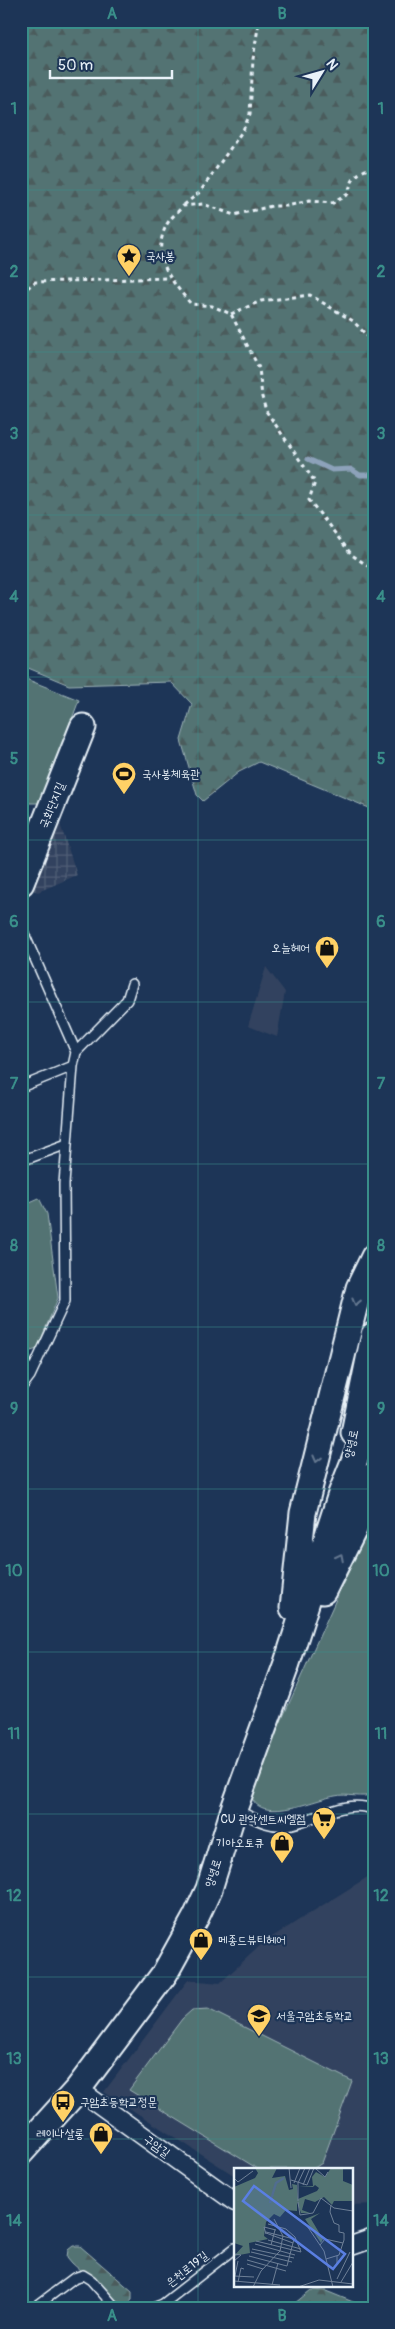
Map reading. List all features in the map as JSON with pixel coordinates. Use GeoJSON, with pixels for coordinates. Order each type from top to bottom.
{"type":"FeatureCollection","features":[{"type":"Feature","properties":{"kind":"main road","name":"국회단지길"},"geometry":{"type":"LineString","coordinates":[[21,883],[83,728]]}},
{"type":"Feature","properties":{"kind":"main road"},"geometry":{"type":"LineString","coordinates":[[287,1663],[303,1513],[359,1288],[372,1260]]}},
{"type":"Feature","properties":{"kind":"main road","name":"양녕로"},"geometry":{"type":"LineString","coordinates":[[341,1494],[374,1335]]}},
{"type":"Feature","properties":{"kind":"main road","name":"양녕로"},"geometry":{"type":"LineString","coordinates":[[21,2152],[78,2089],[178,1952],[209,1889],[234,1809],[287,1663],[341,1494],[374,1411]]}},
{"type":"Feature","properties":{"kind":"main road"},"geometry":{"type":"LineString","coordinates":[[287,1663],[354,1530],[374,1475]]}},
{"type":"Feature","properties":{"kind":"street","name":"구암길"},"geometry":{"type":"LineString","coordinates":[[78,2089],[234,2201]]}},
{"type":"Feature","properties":{"kind":"street"},"geometry":{"type":"LineString","coordinates":[[352,2246],[374,2238]]}},
{"type":"Feature","properties":{"kind":"lane"},"geometry":{"type":"LineString","coordinates":[[21,927],[76,1052]]}},
{"type":"Feature","properties":{"kind":"lane"},"geometry":{"type":"LineString","coordinates":[[21,1388],[30,1376],[65,1301],[64,1184],[73,1066],[76,1052],[127,1000],[132,984]]}},
{"type":"Feature","properties":{"kind":"lane"},"geometry":{"type":"LineString","coordinates":[[21,1087],[73,1066]]}},
{"type":"Feature","properties":{"kind":"lane"},"geometry":{"type":"LineString","coordinates":[[21,1162],[67,1144]]}},
{"type":"Feature","properties":{"kind":"lane"},"geometry":{"type":"LineString","coordinates":[[21,1352],[30,1376]]}},
{"type":"Feature","properties":{"kind":"lane"},"geometry":{"type":"LineString","coordinates":[[234,1809],[268,1824],[288,1825],[342,1808],[370,1809]]}},
{"type":"Feature","properties":{"kind":"lane","name":"은천로19길"},"geometry":{"type":"LineString","coordinates":[[153,2308],[163,2304],[234,2249]]}},
{"type":"Feature","properties":{"kind":"lane"},"geometry":{"type":"LineString","coordinates":[[34,2308],[74,2278],[83,2275],[91,2280],[116,2308]]}},
{"type":"Feature","properties":{"kind":"path"},"geometry":{"type":"LineString","coordinates":[[259,21],[253,60],[250,114],[243,130],[200,192],[183,206],[167,224],[160,249],[169,278],[191,304],[212,306],[231,314],[259,368],[262,397],[266,411],[315,482],[309,500],[352,555],[374,570]]}},
{"type":"Feature","properties":{"kind":"path"},"geometry":{"type":"LineString","coordinates":[[183,206],[203,204],[234,215],[272,206],[287,206],[309,201],[333,202],[348,194],[351,181],[363,170],[374,167]]}},
{"type":"Feature","properties":{"kind":"path"},"geometry":{"type":"LineString","coordinates":[[21,293],[35,282],[169,278]]}},
{"type":"Feature","properties":{"kind":"path"},"geometry":{"type":"LineString","coordinates":[[231,314],[262,301],[310,295],[353,321],[374,344]]}},
{"type":"Feature","properties":{"kind":"shaded area"},"geometry":{"type":"Polygon","coordinates":[[[59,821],[77,875],[38,892],[30,889],[53,824],[59,821]]]}},
{"type":"Feature","properties":{"kind":"shaded area"},"geometry":{"type":"Polygon","coordinates":[[[266,967],[285,992],[277,1037],[248,1026],[266,967]]]}},
{"type":"Feature","properties":{"kind":"shaded area","name":"서울구암초등학교"},"geometry":{"type":"Polygon","coordinates":[[[374,1873],[374,2204],[352,2205],[352,2168],[234,2168],[234,2175],[104,2092],[188,1980],[220,1983],[264,1942],[374,1873]]]}},
{"type":"Feature","properties":{"kind":"green space"},"geometry":{"type":"Polygon","coordinates":[[[21,21],[374,21],[374,810],[259,762],[239,772],[203,801],[197,795],[181,740],[192,704],[171,682],[69,685],[21,665],[21,21]]]}},
{"type":"Feature","properties":{"kind":"green space"},"geometry":{"type":"Polygon","coordinates":[[[21,677],[79,700],[41,803],[29,803],[21,790],[21,677]]]}},
{"type":"Feature","properties":{"kind":"green space"},"geometry":{"type":"Polygon","coordinates":[[[39,1198],[47,1214],[58,1298],[37,1349],[31,1351],[21,1331],[21,1206],[39,1198]]]}},
{"type":"Feature","properties":{"kind":"green space"},"geometry":{"type":"Polygon","coordinates":[[[374,1515],[374,1794],[365,1796],[335,1796],[285,1809],[273,1810],[262,1808],[254,1801],[250,1790],[374,1515]]]}},
{"type":"Feature","properties":{"kind":"green space"},"geometry":{"type":"Polygon","coordinates":[[[208,2009],[352,2081],[322,2163],[314,2168],[256,2168],[129,2090],[182,2019],[192,2010],[208,2009]]]}},
{"type":"Feature","properties":{"kind":"green space"},"geometry":{"type":"Polygon","coordinates":[[[73,2246],[80,2246],[132,2291],[132,2300],[127,2304],[119,2305],[72,2263],[67,2257],[68,2250],[73,2246]]]}},
{"type":"Feature","properties":{"kind":"green space"},"geometry":{"type":"Polygon","coordinates":[[[311,2290],[326,2291],[358,2304],[361,2308],[289,2308],[311,2290]]]}},
{"type":"Feature","properties":{"kind":"waterway"},"geometry":{"type":"LineString","coordinates":[[308,459],[332,470],[351,469],[360,475],[374,475]]}},
{"type":"Feature","properties":{"kind":"place","name":"국사봉"},"geometry":{"type":"Point","coordinates":[129,277]}},
{"type":"Feature","properties":{"kind":"place","name":"국사봉체육관"},"geometry":{"type":"Point","coordinates":[124,795]}},
{"type":"Feature","properties":{"kind":"place","name":"오늘헤어"},"geometry":{"type":"Point","coordinates":[327,969]}},
{"type":"Feature","properties":{"kind":"place","name":"CU 관악센트씨엘점"},"geometry":{"type":"Point","coordinates":[324,1840]}},
{"type":"Feature","properties":{"kind":"place","name":"기아오토큐"},"geometry":{"type":"Point","coordinates":[282,1864]}},
{"type":"Feature","properties":{"kind":"place","name":"메종드뷰티헤어"},"geometry":{"type":"Point","coordinates":[201,1961]}},
{"type":"Feature","properties":{"kind":"place","name":"서울구암초등학교"},"geometry":{"type":"Point","coordinates":[259,2037]}},
{"type":"Feature","properties":{"kind":"place","name":"구암초등학교정문"},"geometry":{"type":"Point","coordinates":[63,2123]}},
{"type":"Feature","properties":{"kind":"place","name":"레이나살롱"},"geometry":{"type":"Point","coordinates":[101,2155]}}]}
